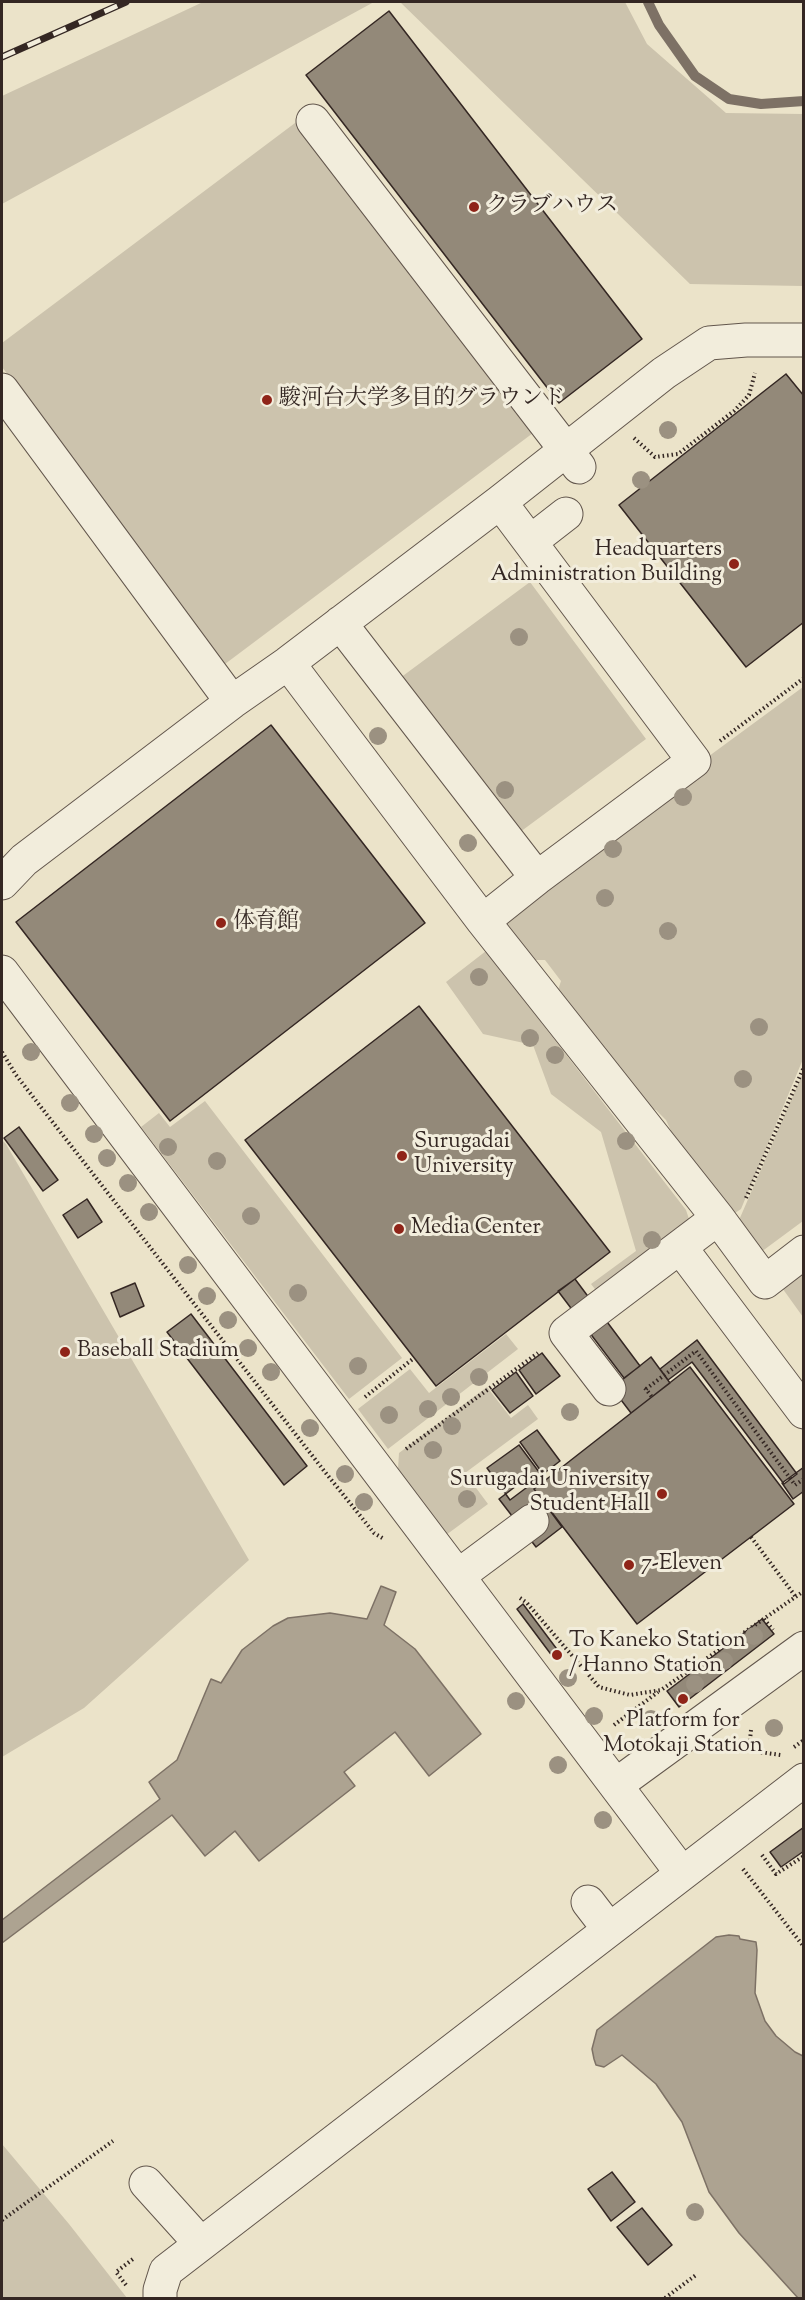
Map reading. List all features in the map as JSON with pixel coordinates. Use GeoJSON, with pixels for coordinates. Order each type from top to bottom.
{"type":"FeatureCollection","features":[{"type":"Feature","properties":{"kind":"lane"},"geometry":{"type":"LineString","coordinates":[[313,121],[573,459]]}},
{"type":"Feature","properties":{"kind":"lane"},"geometry":{"type":"LineString","coordinates":[[2,883],[24,860],[500,502],[573,459],[664,373],[709,344],[746,340],[804,340]]}},
{"type":"Feature","properties":{"kind":"lane"},"geometry":{"type":"LineString","coordinates":[[2,390],[232,702]]}},
{"type":"Feature","properties":{"kind":"lane"},"geometry":{"type":"LineString","coordinates":[[483,921],[694,761],[500,502]]}},
{"type":"Feature","properties":{"kind":"lane"},"geometry":{"type":"LineString","coordinates":[[530,542],[566,514]]}},
{"type":"Feature","properties":{"kind":"lane"},"geometry":{"type":"LineString","coordinates":[[340,623],[537,878]]}},
{"type":"Feature","properties":{"kind":"lane"},"geometry":{"type":"LineString","coordinates":[[288,663],[483,921],[724,1226],[765,1282],[804,1252]]}},
{"type":"Feature","properties":{"kind":"lane"},"geometry":{"type":"LineString","coordinates":[[2,972],[681,1872]]}},
{"type":"Feature","properties":{"kind":"lane"},"geometry":{"type":"LineString","coordinates":[[609,1389],[566,1333],[681,1247],[724,1226]]}},
{"type":"Feature","properties":{"kind":"lane"},"geometry":{"type":"LineString","coordinates":[[681,1247],[804,1412]]}},
{"type":"Feature","properties":{"kind":"lane"},"geometry":{"type":"LineString","coordinates":[[458,1576],[531,1521]]}},
{"type":"Feature","properties":{"kind":"lane"},"geometry":{"type":"LineString","coordinates":[[616,1785],[804,1648]]}},
{"type":"Feature","properties":{"kind":"lane"},"geometry":{"type":"LineString","coordinates":[[160,2298],[166,2271],[608,1928],[804,1780]]}},
{"type":"Feature","properties":{"kind":"lane"},"geometry":{"type":"LineString","coordinates":[[588,1902],[608,1928]]}},
{"type":"Feature","properties":{"kind":"lane"},"geometry":{"type":"LineString","coordinates":[[146,2183],[201,2244]]}},
{"type":"Feature","properties":{"kind":"path"},"geometry":{"type":"LineString","coordinates":[[627,432],[655,457],[678,454],[734,411],[749,395],[756,372]]}},
{"type":"Feature","properties":{"kind":"path"},"geometry":{"type":"LineString","coordinates":[[694,761],[804,678]]}},
{"type":"Feature","properties":{"kind":"path"},"geometry":{"type":"LineString","coordinates":[[724,1226],[804,1067]]}},
{"type":"Feature","properties":{"kind":"path"},"geometry":{"type":"LineString","coordinates":[[400,1453],[566,1333]]}},
{"type":"Feature","properties":{"kind":"path"},"geometry":{"type":"LineString","coordinates":[[646,1389],[696,1351],[795,1485],[804,1479]]}},
{"type":"Feature","properties":{"kind":"path"},"geometry":{"type":"LineString","coordinates":[[359,1401],[414,1358]]}},
{"type":"Feature","properties":{"kind":"path"},"geometry":{"type":"LineString","coordinates":[[751,1537],[796,1597]]}},
{"type":"Feature","properties":{"kind":"path"},"geometry":{"type":"LineString","coordinates":[[518,1596],[598,1687],[630,1695],[661,1690],[804,1591]]}},
{"type":"Feature","properties":{"kind":"path"},"geometry":{"type":"LineString","coordinates":[[755,1846],[776,1874],[804,1856]]}},
{"type":"Feature","properties":{"kind":"path"},"geometry":{"type":"LineString","coordinates":[[740,1866],[804,1947]]}},
{"type":"Feature","properties":{"kind":"path"},"geometry":{"type":"LineString","coordinates":[[2,2220],[113,2141]]}},
{"type":"Feature","properties":{"kind":"path"},"geometry":{"type":"LineString","coordinates":[[116,2272],[135,2257]]}},
{"type":"Feature","properties":{"kind":"path"},"geometry":{"type":"LineString","coordinates":[[665,2298],[696,2276]]}},
{"type":"Feature","properties":{"kind":"shaded area"},"geometry":{"type":"Polygon","coordinates":[[[203,2],[374,2],[2,204],[2,96],[203,2]]]}},
{"type":"Feature","properties":{"kind":"shaded area"},"geometry":{"type":"Polygon","coordinates":[[[400,2],[625,2],[647,44],[726,113],[803,114],[803,286],[690,284],[400,2]]]}},
{"type":"Feature","properties":{"kind":"shaded area","name":"駿河台大学多目的グラウンド"},"geometry":{"type":"Polygon","coordinates":[[[299,120],[533,433],[225,664],[2,367],[2,343],[299,120]]]}},
{"type":"Feature","properties":{"kind":"shaded area"},"geometry":{"type":"Polygon","coordinates":[[[530,582],[646,739],[516,835],[400,678],[530,582]]]}},
{"type":"Feature","properties":{"kind":"shaded area"},"geometry":{"type":"Polygon","coordinates":[[[803,687],[803,1059],[741,1209],[726,1219],[676,1148],[666,1120],[656,1110],[641,1106],[557,993],[561,981],[545,960],[531,960],[517,944],[507,924],[505,914],[686,773],[803,687]]]}},
{"type":"Feature","properties":{"kind":"shaded area"},"geometry":{"type":"Polygon","coordinates":[[[486,951],[686,1210],[691,1225],[598,1293],[591,1284],[636,1251],[601,1132],[551,1094],[533,1045],[483,1034],[446,982],[486,951]]]}},
{"type":"Feature","properties":{"kind":"shaded area"},"geometry":{"type":"Polygon","coordinates":[[[803,1073],[803,1221],[757,1255],[736,1227],[803,1073]]]}},
{"type":"Feature","properties":{"kind":"shaded area"},"geometry":{"type":"Polygon","coordinates":[[[205,1101],[402,1358],[349,1399],[141,1127],[159,1113],[170,1127],[205,1101]]]}},
{"type":"Feature","properties":{"kind":"shaded area","name":"Baseball Stadium"},"geometry":{"type":"Polygon","coordinates":[[[2,1140],[249,1560],[84,1708],[2,1757],[2,1140]]]}},
{"type":"Feature","properties":{"kind":"shaded area"},"geometry":{"type":"Polygon","coordinates":[[[803,1259],[803,1317],[780,1285],[803,1259]]]}},
{"type":"Feature","properties":{"kind":"shaded area"},"geometry":{"type":"Polygon","coordinates":[[[506,1334],[518,1349],[388,1449],[358,1409],[410,1369],[429,1393],[506,1334]]]}},
{"type":"Feature","properties":{"kind":"shaded area"},"geometry":{"type":"Polygon","coordinates":[[[487,1387],[511,1418],[528,1405],[538,1419],[465,1473],[488,1504],[446,1535],[398,1469],[399,1453],[487,1387]]]}},
{"type":"Feature","properties":{"kind":"shaded area"},"geometry":{"type":"Polygon","coordinates":[[[381,1586],[396,1592],[384,1625],[415,1649],[481,1734],[429,1776],[395,1732],[344,1772],[355,1786],[259,1861],[235,1831],[205,1856],[172,1815],[2,1943],[2,1920],[160,1799],[149,1782],[177,1760],[211,1679],[221,1683],[242,1650],[273,1626],[288,1618],[330,1613],[367,1619],[381,1586]]]}},
{"type":"Feature","properties":{"kind":"shaded area"},"geometry":{"type":"Polygon","coordinates":[[[729,1935],[756,1942],[755,1993],[765,2021],[776,2036],[803,2056],[803,2298],[798,2298],[739,2233],[709,2192],[682,2122],[656,2084],[622,2055],[604,2067],[596,2065],[594,2059],[592,2049],[597,2030],[716,1937],[729,1935]]]}},
{"type":"Feature","properties":{"kind":"shaded area"},"geometry":{"type":"Polygon","coordinates":[[[2,2144],[69,2224],[127,2298],[2,2298],[2,2144]]]}},
{"type":"Feature","properties":{"kind":"building","name":"クラブハウス"},"geometry":{"type":"Polygon","coordinates":[[[389,11],[642,339],[559,403],[306,75],[389,11]]]}},
{"type":"Feature","properties":{"kind":"building","name":"Headquarters Administration Building"},"geometry":{"type":"Polygon","coordinates":[[[786,374],[804,396],[804,622],[746,667],[619,505],[786,374]]]}},
{"type":"Feature","properties":{"kind":"building","name":"体育館"},"geometry":{"type":"Polygon","coordinates":[[[271,725],[425,923],[170,1121],[16,922],[271,725]]]}},
{"type":"Feature","properties":{"kind":"building"},"geometry":{"type":"Polygon","coordinates":[[[419,1006],[610,1252],[436,1386],[245,1140],[419,1006]]]}},
{"type":"Feature","properties":{"kind":"building"},"geometry":{"type":"Polygon","coordinates":[[[19,1127],[58,1180],[43,1191],[4,1138],[19,1127]]]}},
{"type":"Feature","properties":{"kind":"building"},"geometry":{"type":"Polygon","coordinates":[[[87,1199],[102,1222],[78,1238],[63,1215],[87,1199]]]}},
{"type":"Feature","properties":{"kind":"building"},"geometry":{"type":"Polygon","coordinates":[[[575,1279],[640,1366],[624,1378],[558,1291],[575,1279]]]}},
{"type":"Feature","properties":{"kind":"building"},"geometry":{"type":"Polygon","coordinates":[[[135,1283],[144,1306],[120,1317],[111,1293],[135,1283]]]}},
{"type":"Feature","properties":{"kind":"building"},"geometry":{"type":"Polygon","coordinates":[[[191,1314],[307,1466],[284,1485],[167,1332],[191,1314]]]}},
{"type":"Feature","properties":{"kind":"building"},"geometry":{"type":"Polygon","coordinates":[[[697,1340],[797,1474],[784,1484],[692,1362],[668,1380],[660,1369],[697,1340]]]}},
{"type":"Feature","properties":{"kind":"building"},"geometry":{"type":"Polygon","coordinates":[[[542,1353],[560,1376],[536,1394],[519,1370],[542,1353]]]}},
{"type":"Feature","properties":{"kind":"building"},"geometry":{"type":"Polygon","coordinates":[[[651,1357],[670,1383],[631,1413],[612,1388],[651,1357]]]}},
{"type":"Feature","properties":{"kind":"building","name":"Surugadai University Student Hall"},"geometry":{"type":"Polygon","coordinates":[[[690,1367],[794,1504],[637,1624],[534,1489],[690,1367]]]}},
{"type":"Feature","properties":{"kind":"building"},"geometry":{"type":"Polygon","coordinates":[[[516,1372],[533,1396],[510,1413],[492,1390],[516,1372]]]}},
{"type":"Feature","properties":{"kind":"building"},"geometry":{"type":"Polygon","coordinates":[[[537,1430],[560,1461],[543,1474],[520,1442],[537,1430]]]}},
{"type":"Feature","properties":{"kind":"building"},"geometry":{"type":"Polygon","coordinates":[[[519,1445],[542,1476],[510,1500],[487,1468],[519,1445]]]}},
{"type":"Feature","properties":{"kind":"building"},"geometry":{"type":"Polygon","coordinates":[[[804,1467],[804,1491],[793,1499],[782,1483],[804,1467]]]}},
{"type":"Feature","properties":{"kind":"building"},"geometry":{"type":"Polygon","coordinates":[[[528,1477],[562,1527],[536,1547],[499,1499],[528,1477]]]}},
{"type":"Feature","properties":{"kind":"building"},"geometry":{"type":"Polygon","coordinates":[[[523,1604],[559,1652],[553,1657],[517,1609],[523,1604]]]}},
{"type":"Feature","properties":{"kind":"building"},"geometry":{"type":"Polygon","coordinates":[[[762,1619],[774,1634],[679,1707],[667,1691],[762,1619]]]}},
{"type":"Feature","properties":{"kind":"building"},"geometry":{"type":"Polygon","coordinates":[[[804,1827],[804,1851],[781,1867],[770,1852],[804,1827]]]}},
{"type":"Feature","properties":{"kind":"building"},"geometry":{"type":"Polygon","coordinates":[[[612,2172],[635,2202],[611,2221],[588,2189],[612,2172]]]}},
{"type":"Feature","properties":{"kind":"building"},"geometry":{"type":"Polygon","coordinates":[[[642,2208],[672,2245],[648,2265],[617,2227],[642,2208]]]}},
{"type":"Feature","properties":{"kind":"waterway"},"geometry":{"type":"LineString","coordinates":[[648,2],[659,25],[695,76],[729,99],[761,104],[804,101]]}},
{"type":"Feature","properties":{"kind":"railway"},"geometry":{"type":"LineString","coordinates":[[2,57],[126,2]]}},
{"type":"Feature","properties":{"kind":"place","name":"クラブハウス"},"geometry":{"type":"Point","coordinates":[474,207]}},
{"type":"Feature","properties":{"kind":"place","name":"駿河台大学多目的グラウンド"},"geometry":{"type":"Point","coordinates":[267,400]}},
{"type":"Feature","properties":{"kind":"place","name":"Headquarters Administration Building"},"geometry":{"type":"Point","coordinates":[734,564]}},
{"type":"Feature","properties":{"kind":"place","name":"体育館"},"geometry":{"type":"Point","coordinates":[221,923]}},
{"type":"Feature","properties":{"kind":"place","name":"Surugadai University"},"geometry":{"type":"Point","coordinates":[402,1156]}},
{"type":"Feature","properties":{"kind":"place","name":"Media Center"},"geometry":{"type":"Point","coordinates":[399,1229]}},
{"type":"Feature","properties":{"kind":"place","name":"Baseball Stadium"},"geometry":{"type":"Point","coordinates":[65,1352]}},
{"type":"Feature","properties":{"kind":"place","name":"Surugadai University Student Hall"},"geometry":{"type":"Point","coordinates":[662,1494]}},
{"type":"Feature","properties":{"kind":"place","name":"7-Eleven"},"geometry":{"type":"Point","coordinates":[629,1565]}},
{"type":"Feature","properties":{"kind":"place","name":"To Kaneko Station / Hanno Station"},"geometry":{"type":"Point","coordinates":[557,1655]}},
{"type":"Feature","properties":{"kind":"place","name":"Platform for Motokaji Station"},"geometry":{"type":"Point","coordinates":[683,1699]}}]}
